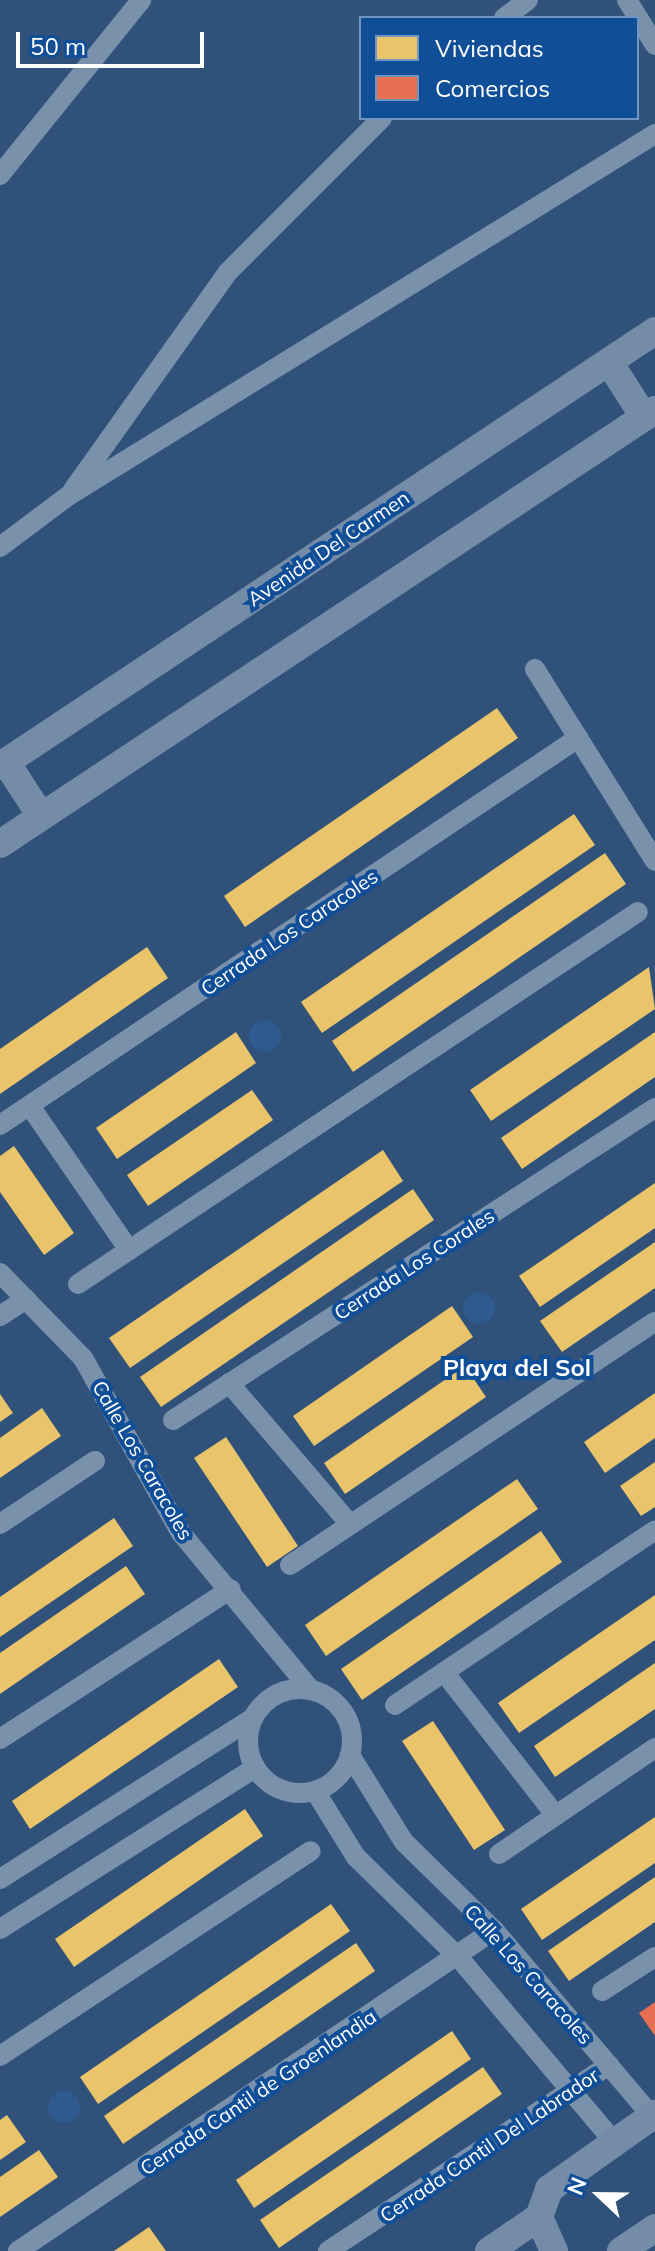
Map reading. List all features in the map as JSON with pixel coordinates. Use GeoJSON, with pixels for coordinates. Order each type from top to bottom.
{"type":"FeatureCollection","features":[{"type":"Feature","properties":{"kind":"main road","name":"Avenida Del Carmen"},"geometry":{"type":"LineString","coordinates":[[3,764],[655,331]]}},
{"type":"Feature","properties":{"kind":"main road"},"geometry":{"type":"LineString","coordinates":[[0,844],[650,414],[609,362]]}},
{"type":"Feature","properties":{"kind":"main road"},"geometry":{"type":"LineString","coordinates":[[3,764],[41,816]]}},
{"type":"Feature","properties":{"kind":"main road"},"geometry":{"type":"LineString","coordinates":[[489,2251],[539,2217],[549,2189],[654,2115]]}},
{"type":"Feature","properties":{"kind":"main road"},"geometry":{"type":"LineString","coordinates":[[539,2217],[554,2251]]}},
{"type":"Feature","properties":{"kind":"main road"},"geometry":{"type":"LineString","coordinates":[[621,2251],[654,2232]]}},
{"type":"Feature","properties":{"kind":"street"},"geometry":{"type":"LineString","coordinates":[[0,175],[141,0]]}},
{"type":"Feature","properties":{"kind":"street"},"geometry":{"type":"LineString","coordinates":[[507,16],[528,0]]}},
{"type":"Feature","properties":{"kind":"street"},"geometry":{"type":"LineString","coordinates":[[639,19],[655,45]]}},
{"type":"Feature","properties":{"kind":"street"},"geometry":{"type":"LineString","coordinates":[[68,496],[227,273],[380,120]]}},
{"type":"Feature","properties":{"kind":"street"},"geometry":{"type":"LineString","coordinates":[[0,547],[68,496],[655,134]]}},
{"type":"Feature","properties":{"kind":"street"},"geometry":{"type":"LineString","coordinates":[[535,669],[655,861]]}},
{"type":"Feature","properties":{"kind":"street","name":"Cerrada Los Caracoles"},"geometry":{"type":"LineString","coordinates":[[0,1125],[578,738]]}},
{"type":"Feature","properties":{"kind":"street"},"geometry":{"type":"LineString","coordinates":[[78,1284],[638,912]]}},
{"type":"Feature","properties":{"kind":"street"},"geometry":{"type":"LineString","coordinates":[[30,1106],[129,1250]]}},
{"type":"Feature","properties":{"kind":"street","name":"Cerrada Los Corales"},"geometry":{"type":"LineString","coordinates":[[173,1420],[655,1108]]}},
{"type":"Feature","properties":{"kind":"street","name":"Calle Los Caracoles"},"geometry":{"type":"LineString","coordinates":[[0,1273],[83,1358],[181,1533],[231,1589],[311,1690]]}},
{"type":"Feature","properties":{"kind":"street"},"geometry":{"type":"LineString","coordinates":[[0,1316],[26,1299]]}},
{"type":"Feature","properties":{"kind":"street"},"geometry":{"type":"LineString","coordinates":[[290,1565],[655,1322]]}},
{"type":"Feature","properties":{"kind":"street"},"geometry":{"type":"LineString","coordinates":[[229,1383],[349,1523]]}},
{"type":"Feature","properties":{"kind":"street"},"geometry":{"type":"LineString","coordinates":[[0,1524],[95,1461]]}},
{"type":"Feature","properties":{"kind":"street"},"geometry":{"type":"LineString","coordinates":[[395,1705],[655,1530]]}},
{"type":"Feature","properties":{"kind":"street"},"geometry":{"type":"LineString","coordinates":[[0,1739],[231,1589]]}},
{"type":"Feature","properties":{"kind":"street"},"geometry":{"type":"LineString","coordinates":[[444,1672],[556,1816]]}},
{"type":"Feature","properties":{"kind":"street"},"geometry":{"type":"LineString","coordinates":[[0,1879],[253,1718],[277,1694],[311,1690],[340,1707],[350,1755],[331,1783],[315,1791],[281,1790],[255,1768],[248,1734],[253,1718]]}},
{"type":"Feature","properties":{"kind":"street"},"geometry":{"type":"LineString","coordinates":[[499,1854],[655,1748]]}},
{"type":"Feature","properties":{"kind":"street","name":"Calle Los Caracoles"},"geometry":{"type":"LineString","coordinates":[[350,1755],[404,1842],[494,1930],[654,2115]]}},
{"type":"Feature","properties":{"kind":"street"},"geometry":{"type":"LineString","coordinates":[[0,1929],[255,1768]]}},
{"type":"Feature","properties":{"kind":"street","name":"Calle Los Caracoles"},"geometry":{"type":"LineString","coordinates":[[315,1791],[356,1857],[460,1959],[614,2142]]}},
{"type":"Feature","properties":{"kind":"street"},"geometry":{"type":"LineString","coordinates":[[0,2056],[311,1851]]}},
{"type":"Feature","properties":{"kind":"street","name":"Cerrada Cantil de Groenlandia"},"geometry":{"type":"LineString","coordinates":[[18,2251],[460,1959],[494,1930]]}},
{"type":"Feature","properties":{"kind":"street"},"geometry":{"type":"LineString","coordinates":[[602,1991],[655,1957]]}},
{"type":"Feature","properties":{"kind":"street","name":"Cerrada Cantil Del Labrador"},"geometry":{"type":"LineString","coordinates":[[328,2251],[609,2065]]}},
{"type":"Feature","properties":{"kind":"water"},"geometry":{"type":"Polygon","coordinates":[[[265,1020],[276,1025],[281,1036],[276,1047],[265,1052],[254,1047],[249,1036],[254,1025],[265,1020]]]}},
{"type":"Feature","properties":{"kind":"water"},"geometry":{"type":"Polygon","coordinates":[[[479,1292],[490,1297],[495,1308],[490,1319],[479,1324],[468,1319],[463,1308],[468,1297],[479,1292]]]}},
{"type":"Feature","properties":{"kind":"water"},"geometry":{"type":"Polygon","coordinates":[[[64,2091],[75,2096],[80,2107],[75,2118],[64,2123],[53,2118],[48,2107],[53,2096],[64,2091]]]}},
{"type":"Feature","properties":{"kind":"building: Viviendas"},"geometry":{"type":"Polygon","coordinates":[[[497,708],[518,738],[245,927],[224,896],[497,708]]]}},
{"type":"Feature","properties":{"kind":"building: Viviendas"},"geometry":{"type":"Polygon","coordinates":[[[574,814],[595,845],[322,1033],[301,1002],[574,814]]]}},
{"type":"Feature","properties":{"kind":"building: Viviendas"},"geometry":{"type":"Polygon","coordinates":[[[605,853],[626,884],[353,1072],[332,1041],[605,853]]]}},
{"type":"Feature","properties":{"kind":"building: Viviendas"},"geometry":{"type":"Polygon","coordinates":[[[147,947],[168,978],[0,1094],[0,1049],[147,947]]]}},
{"type":"Feature","properties":{"kind":"building: Viviendas"},"geometry":{"type":"Polygon","coordinates":[[[649,967],[655,1009],[491,1121],[470,1090],[649,967]]]}},
{"type":"Feature","properties":{"kind":"building: Viviendas"},"geometry":{"type":"Polygon","coordinates":[[[236,1032],[256,1063],[117,1159],[96,1128],[236,1032]]]}},
{"type":"Feature","properties":{"kind":"building: Viviendas"},"geometry":{"type":"Polygon","coordinates":[[[655,1032],[655,1077],[522,1169],[501,1138],[655,1032]]]}},
{"type":"Feature","properties":{"kind":"building: Viviendas"},"geometry":{"type":"Polygon","coordinates":[[[252,1090],[273,1120],[148,1206],[127,1175],[252,1090]]]}},
{"type":"Feature","properties":{"kind":"building: Viviendas"},"geometry":{"type":"Polygon","coordinates":[[[14,1146],[74,1233],[44,1255],[0,1192],[0,1156],[14,1146]]]}},
{"type":"Feature","properties":{"kind":"building: Viviendas"},"geometry":{"type":"Polygon","coordinates":[[[383,1150],[403,1181],[130,1368],[109,1338],[383,1150]]]}},
{"type":"Feature","properties":{"kind":"building: Viviendas"},"geometry":{"type":"Polygon","coordinates":[[[655,1183],[655,1228],[540,1307],[519,1276],[655,1183]]]}},
{"type":"Feature","properties":{"kind":"building: Viviendas"},"geometry":{"type":"Polygon","coordinates":[[[413,1189],[434,1220],[161,1407],[140,1377],[413,1189]]]}},
{"type":"Feature","properties":{"kind":"building: Viviendas"},"geometry":{"type":"Polygon","coordinates":[[[655,1242],[655,1288],[562,1352],[540,1321],[655,1242]]]}},
{"type":"Feature","properties":{"kind":"building: Viviendas"},"geometry":{"type":"Polygon","coordinates":[[[452,1306],[473,1337],[314,1446],[293,1416],[452,1306]]]}},
{"type":"Feature","properties":{"kind":"building: Viviendas"},"geometry":{"type":"Polygon","coordinates":[[[465,1366],[486,1397],[345,1494],[324,1463],[465,1366]]]}},
{"type":"Feature","properties":{"kind":"building: Viviendas"},"geometry":{"type":"Polygon","coordinates":[[[655,1393],[655,1438],[605,1473],[584,1442],[655,1393]]]}},
{"type":"Feature","properties":{"kind":"building: Viviendas"},"geometry":{"type":"Polygon","coordinates":[[[0,1394],[13,1413],[0,1422],[0,1394]]]}},
{"type":"Feature","properties":{"kind":"building: Viviendas"},"geometry":{"type":"Polygon","coordinates":[[[42,1408],[61,1436],[0,1478],[0,1438],[42,1408]]]}},
{"type":"Feature","properties":{"kind":"building: Viviendas"},"geometry":{"type":"Polygon","coordinates":[[[226,1437],[298,1546],[267,1567],[194,1458],[226,1437]]]}},
{"type":"Feature","properties":{"kind":"building: Viviendas"},"geometry":{"type":"Polygon","coordinates":[[[655,1462],[655,1507],[641,1516],[620,1486],[655,1462]]]}},
{"type":"Feature","properties":{"kind":"building: Viviendas"},"geometry":{"type":"Polygon","coordinates":[[[517,1479],[538,1509],[326,1656],[305,1625],[517,1479]]]}},
{"type":"Feature","properties":{"kind":"building: Viviendas"},"geometry":{"type":"Polygon","coordinates":[[[114,1518],[133,1546],[0,1637],[0,1597],[114,1518]]]}},
{"type":"Feature","properties":{"kind":"building: Viviendas"},"geometry":{"type":"Polygon","coordinates":[[[541,1531],[562,1562],[362,1700],[341,1669],[541,1531]]]}},
{"type":"Feature","properties":{"kind":"building: Viviendas"},"geometry":{"type":"Polygon","coordinates":[[[126,1566],[145,1594],[0,1694],[0,1653],[126,1566]]]}},
{"type":"Feature","properties":{"kind":"building: Viviendas"},"geometry":{"type":"Polygon","coordinates":[[[655,1595],[655,1640],[519,1733],[498,1703],[655,1595]]]}},
{"type":"Feature","properties":{"kind":"building: Viviendas"},"geometry":{"type":"Polygon","coordinates":[[[219,1659],[238,1687],[30,1829],[12,1801],[219,1659]]]}},
{"type":"Feature","properties":{"kind":"building: Viviendas"},"geometry":{"type":"Polygon","coordinates":[[[655,1663],[655,1709],[555,1777],[534,1746],[655,1663]]]}},
{"type":"Feature","properties":{"kind":"building: Viviendas"},"geometry":{"type":"Polygon","coordinates":[[[433,1721],[505,1830],[474,1850],[402,1741],[433,1721]]]}},
{"type":"Feature","properties":{"kind":"building: Viviendas"},"geometry":{"type":"Polygon","coordinates":[[[245,1809],[263,1836],[74,1967],[55,1939],[245,1809]]]}},
{"type":"Feature","properties":{"kind":"building: Viviendas"},"geometry":{"type":"Polygon","coordinates":[[[655,1817],[655,1863],[542,1940],[521,1909],[655,1817]]]}},
{"type":"Feature","properties":{"kind":"building: Viviendas"},"geometry":{"type":"Polygon","coordinates":[[[655,1877],[655,1922],[569,1981],[548,1951],[655,1877]]]}},
{"type":"Feature","properties":{"kind":"building: Viviendas"},"geometry":{"type":"Polygon","coordinates":[[[331,1904],[350,1931],[98,2104],[80,2077],[331,1904]]]}},
{"type":"Feature","properties":{"kind":"building: Viviendas"},"geometry":{"type":"Polygon","coordinates":[[[356,1943],[375,1971],[123,2144],[104,2116],[356,1943]]]}},
{"type":"Feature","properties":{"kind":"building: Viviendas"},"geometry":{"type":"Polygon","coordinates":[[[452,2031],[471,2059],[254,2208],[236,2180],[452,2031]]]}},
{"type":"Feature","properties":{"kind":"building: Viviendas"},"geometry":{"type":"Polygon","coordinates":[[[483,2067],[502,2094],[279,2248],[260,2220],[483,2067]]]}},
{"type":"Feature","properties":{"kind":"building: Viviendas"},"geometry":{"type":"Polygon","coordinates":[[[7,2115],[26,2142],[0,2160],[0,2120],[7,2115]]]}},
{"type":"Feature","properties":{"kind":"building: Viviendas"},"geometry":{"type":"Polygon","coordinates":[[[39,2150],[58,2177],[0,2217],[0,2177],[39,2150]]]}},
{"type":"Feature","properties":{"kind":"building: Viviendas"},"geometry":{"type":"Polygon","coordinates":[[[149,2227],[166,2251],[114,2251],[149,2227]]]}},
{"type":"Feature","properties":{"kind":"building: Comercios"},"geometry":{"type":"Polygon","coordinates":[[[655,2002],[655,2036],[639,2013],[655,2002]]]}},
{"type":"Feature","properties":{"kind":"district","name":"Playa del Sol"},"geometry":{"type":"Point","coordinates":[517,1368]}}]}
